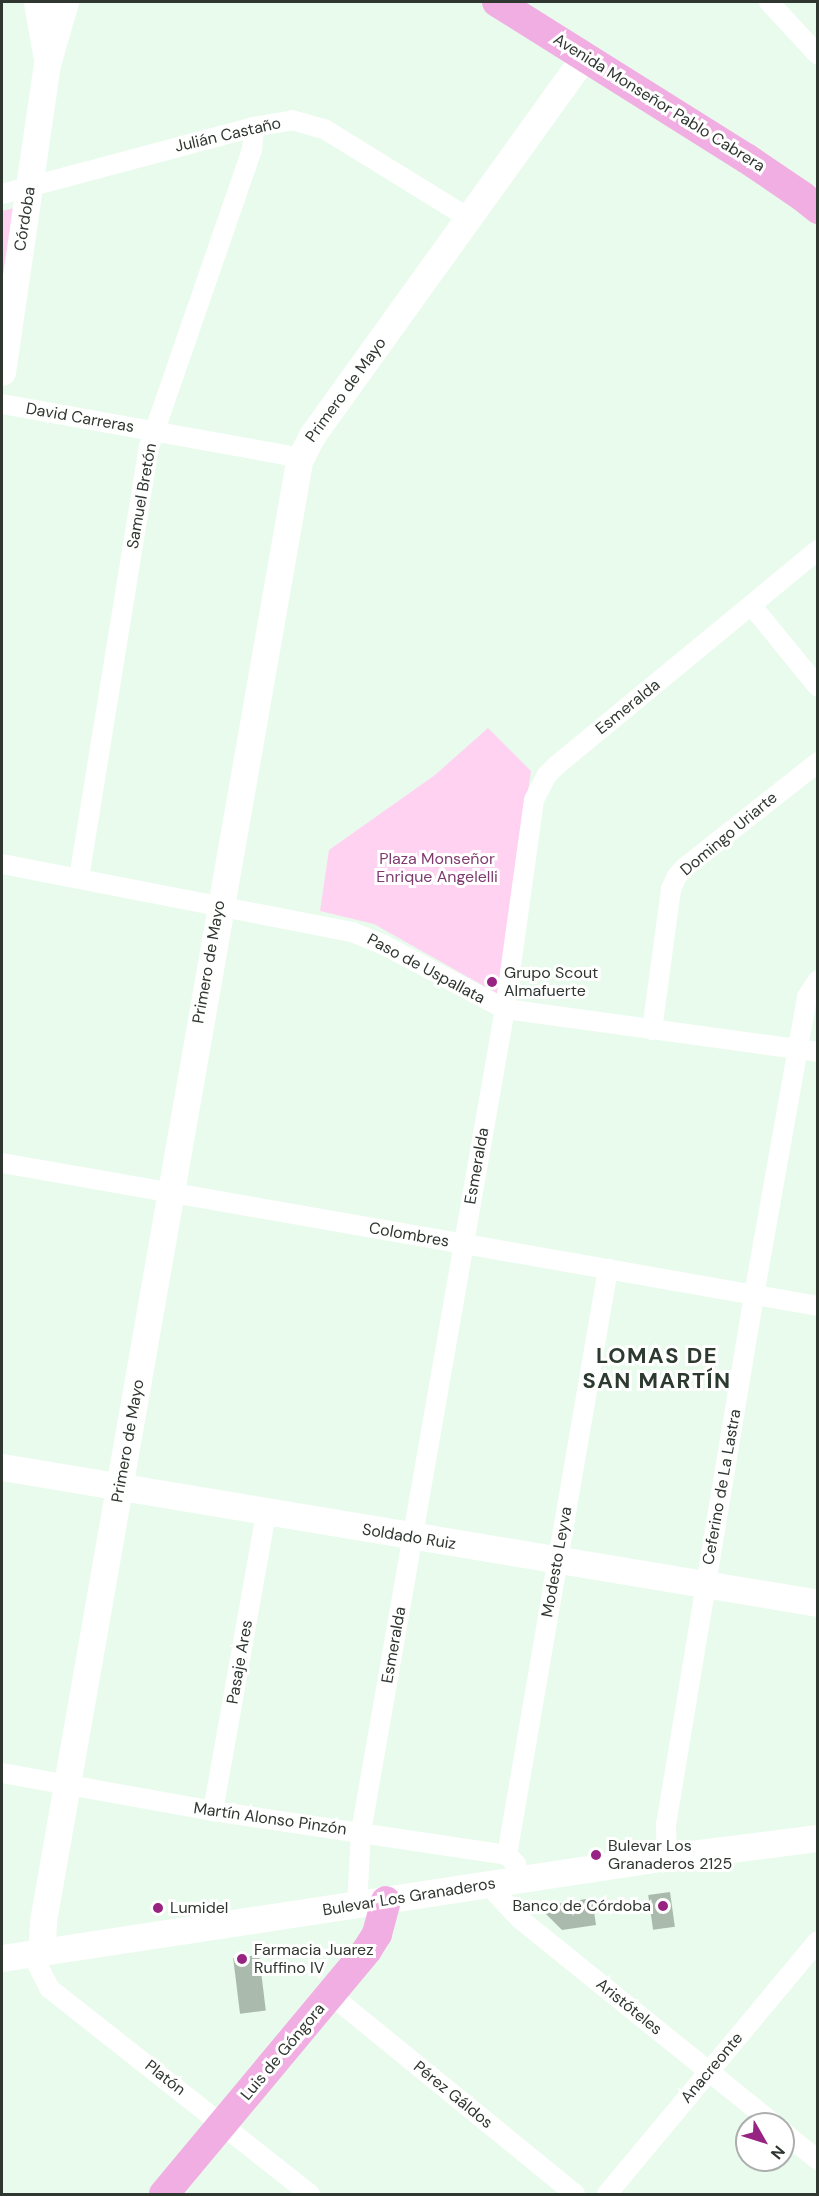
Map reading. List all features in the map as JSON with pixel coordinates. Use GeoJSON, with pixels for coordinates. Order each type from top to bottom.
{"type":"FeatureCollection","features":[{"type":"Feature","properties":{"kind":"main road","name":"Córdoba"},"geometry":{"type":"LineString","coordinates":[[37,2],[47,64]]}},
{"type":"Feature","properties":{"kind":"main road","name":"Córdoba"},"geometry":{"type":"LineString","coordinates":[[2,372],[47,64],[65,2]]}},
{"type":"Feature","properties":{"kind":"main road","name":"Avenida Monseñor Pablo Cabrera"},"geometry":{"type":"LineString","coordinates":[[497,2],[775,177],[818,209]]}},
{"type":"Feature","properties":{"kind":"main road","name":"Primero de Mayo"},"geometry":{"type":"LineString","coordinates":[[36,1953],[121,1488],[219,905],[299,461],[313,434],[470,219],[585,56]]}},
{"type":"Feature","properties":{"kind":"main road","name":"Soldado Ruiz"},"geometry":{"type":"LineString","coordinates":[[2,1467],[413,1538],[706,1583],[818,1603]]}},
{"type":"Feature","properties":{"kind":"main road","name":"Bulevar Los Granaderos"},"geometry":{"type":"LineString","coordinates":[[2,1958],[371,1904],[666,1857],[818,1838]]}},
{"type":"Feature","properties":{"kind":"main road","name":"Luis de Góngora"},"geometry":{"type":"LineString","coordinates":[[164,2194],[331,1995],[377,1935],[371,1904]]}},
{"type":"Feature","properties":{"kind":"street"},"geometry":{"type":"LineString","coordinates":[[769,2],[818,55]]}},
{"type":"Feature","properties":{"kind":"street","name":"Julián Castaño"},"geometry":{"type":"LineString","coordinates":[[2,194],[254,127],[292,120],[326,130],[470,219]]}},
{"type":"Feature","properties":{"kind":"street","name":"Samuel Bretón"},"geometry":{"type":"LineString","coordinates":[[79,878],[154,430],[252,150],[254,127]]}},
{"type":"Feature","properties":{"kind":"street","name":"David Carreras"},"geometry":{"type":"LineString","coordinates":[[2,404],[286,455],[299,461]]}},
{"type":"Feature","properties":{"kind":"street","name":"Esmeralda"},"geometry":{"type":"LineString","coordinates":[[371,1904],[361,1832],[505,1009],[534,800],[539,788],[557,765],[818,550]]}},
{"type":"Feature","properties":{"kind":"street"},"geometry":{"type":"LineString","coordinates":[[752,606],[818,687]]}},
{"type":"Feature","properties":{"kind":"street","name":"Domingo Uriarte"},"geometry":{"type":"LineString","coordinates":[[652,1030],[672,890],[677,876],[684,868],[818,762]]}},
{"type":"Feature","properties":{"kind":"street","name":"Paso de Uspallata"},"geometry":{"type":"LineString","coordinates":[[2,864],[219,905],[367,937],[505,1009],[818,1052]]}},
{"type":"Feature","properties":{"kind":"street","name":"Ceferino de La Lastra"},"geometry":{"type":"LineString","coordinates":[[666,1857],[666,1824],[754,1295],[807,997],[818,980]]}},
{"type":"Feature","properties":{"kind":"street","name":"Colombres"},"geometry":{"type":"LineString","coordinates":[[2,1163],[818,1306]]}},
{"type":"Feature","properties":{"kind":"street","name":"Modesto Leyva"},"geometry":{"type":"LineString","coordinates":[[507,1855],[608,1269]]}},
{"type":"Feature","properties":{"kind":"street","name":"Pasaje Ares"},"geometry":{"type":"LineString","coordinates":[[213,1811],[266,1512]]}},
{"type":"Feature","properties":{"kind":"street","name":"Martín Alonso Pinzón"},"geometry":{"type":"LineString","coordinates":[[2,1773],[213,1811],[507,1855]]}},
{"type":"Feature","properties":{"kind":"street"},"geometry":{"type":"LineString","coordinates":[[507,1855],[530,1878]]}},
{"type":"Feature","properties":{"kind":"street","name":"Aristóteles"},"geometry":{"type":"LineString","coordinates":[[488,1885],[520,1919],[759,2112]]}},
{"type":"Feature","properties":{"kind":"street","name":"Anacreonte"},"geometry":{"type":"LineString","coordinates":[[607,2194],[818,1941]]}},
{"type":"Feature","properties":{"kind":"street","name":"Platón"},"geometry":{"type":"LineString","coordinates":[[36,1953],[49,1988],[223,2123],[310,2194]]}},
{"type":"Feature","properties":{"kind":"street","name":"Pérez Gáldos"},"geometry":{"type":"LineString","coordinates":[[331,1995],[575,2194]]}},
{"type":"Feature","properties":{"kind":"street"},"geometry":{"type":"LineString","coordinates":[[795,2142],[818,2160]]}},
{"type":"Feature","properties":{"kind":"green space"},"geometry":{"type":"Polygon","coordinates":[[[14,208],[2,290],[2,211],[14,208]]]}},
{"type":"Feature","properties":{"kind":"green space","name":"Plaza Monseñor Enrique Angelelli"},"geometry":{"type":"Polygon","coordinates":[[[488,728],[531,771],[498,994],[374,924],[320,911],[329,850],[435,775],[488,728]]]}},
{"type":"Feature","properties":{"kind":"building"},"geometry":{"type":"Polygon","coordinates":[[[670,1892],[675,1927],[653,1930],[648,1895],[670,1892]]]}},
{"type":"Feature","properties":{"kind":"building"},"geometry":{"type":"Polygon","coordinates":[[[592,1898],[596,1925],[562,1930],[539,1907],[592,1898]]]}},
{"type":"Feature","properties":{"kind":"building"},"geometry":{"type":"Polygon","coordinates":[[[259,1955],[266,2011],[240,2014],[233,1958],[259,1955]]]}},
{"type":"Feature","properties":{"kind":"place","name":"Grupo Scout Almafuerte"},"geometry":{"type":"Point","coordinates":[492,982]}},
{"type":"Feature","properties":{"kind":"place","name":"Bulevar Los Granaderos 2125"},"geometry":{"type":"Point","coordinates":[596,1855]}},
{"type":"Feature","properties":{"kind":"place","name":"Banco de Córdoba"},"geometry":{"type":"Point","coordinates":[663,1906]}},
{"type":"Feature","properties":{"kind":"place","name":"Lumidel"},"geometry":{"type":"Point","coordinates":[158,1908]}},
{"type":"Feature","properties":{"kind":"place","name":"Farmacia Juarez Ruffino IV"},"geometry":{"type":"Point","coordinates":[242,1959]}},
{"type":"Feature","properties":{"kind":"district","name":"LOMAS DE SAN MARTÍN"},"geometry":{"type":"Point","coordinates":[657,1368]}}]}
